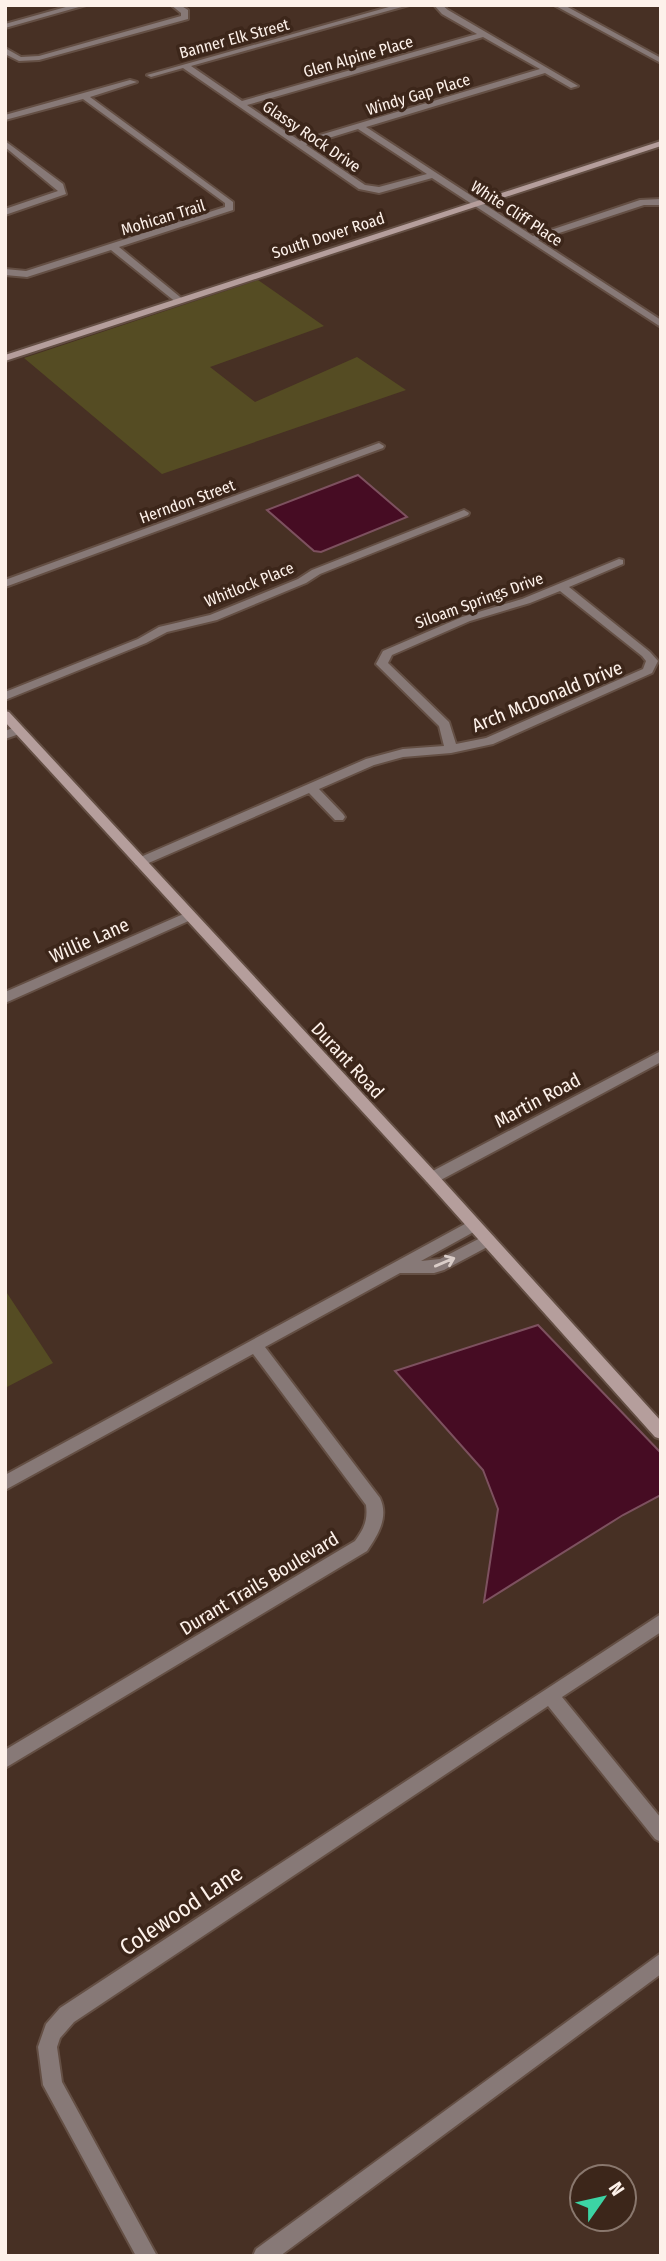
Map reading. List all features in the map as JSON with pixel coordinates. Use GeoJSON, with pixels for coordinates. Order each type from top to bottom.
{"type":"FeatureCollection","features":[{"type":"Feature","properties":{"kind":"street"},"geometry":{"type":"LineString","coordinates":[[5,26],[82,5]]}},
{"type":"Feature","properties":{"kind":"street"},"geometry":{"type":"LineString","coordinates":[[5,50],[19,59],[38,58],[185,17],[185,12],[175,5]]}},
{"type":"Feature","properties":{"kind":"street","name":"Banner Elk Street"},"geometry":{"type":"LineString","coordinates":[[151,75],[405,5]]}},
{"type":"Feature","properties":{"kind":"street"},"geometry":{"type":"LineString","coordinates":[[438,5],[445,12],[574,86]]}},
{"type":"Feature","properties":{"kind":"street"},"geometry":{"type":"LineString","coordinates":[[558,5],[661,61]]}},
{"type":"Feature","properties":{"kind":"street","name":"Glen Alpine Place"},"geometry":{"type":"LineString","coordinates":[[240,104],[484,34]]}},
{"type":"Feature","properties":{"kind":"street","name":"Glassy Rock Drive"},"geometry":{"type":"LineString","coordinates":[[185,66],[366,189],[389,189],[433,175]]}},
{"type":"Feature","properties":{"kind":"street","name":"Windy Gap Place"},"geometry":{"type":"LineString","coordinates":[[299,144],[546,70]]}},
{"type":"Feature","properties":{"kind":"street"},"geometry":{"type":"LineString","coordinates":[[5,118],[133,82]]}},
{"type":"Feature","properties":{"kind":"street","name":"Mohican Trail"},"geometry":{"type":"LineString","coordinates":[[5,272],[27,274],[223,213],[230,208],[229,202],[84,96]]}},
{"type":"Feature","properties":{"kind":"street","name":"White Cliff Place"},"geometry":{"type":"LineString","coordinates":[[359,126],[661,324]]}},
{"type":"Feature","properties":{"kind":"street"},"geometry":{"type":"LineString","coordinates":[[5,142],[60,186],[63,192],[56,197],[5,212]]}},
{"type":"Feature","properties":{"kind":"street","name":"South Dover Road"},"geometry":{"type":"LineString","coordinates":[[5,358],[661,142]]}},
{"type":"Feature","properties":{"kind":"street"},"geometry":{"type":"LineString","coordinates":[[532,239],[643,202],[661,202]]}},
{"type":"Feature","properties":{"kind":"street"},"geometry":{"type":"LineString","coordinates":[[113,247],[180,300]]}},
{"type":"Feature","properties":{"kind":"street","name":"Herndon Street"},"geometry":{"type":"LineString","coordinates":[[5,584],[379,446]]}},
{"type":"Feature","properties":{"kind":"street","name":"Whitlock Place"},"geometry":{"type":"LineString","coordinates":[[5,696],[142,641],[163,629],[213,618],[302,581],[316,572],[464,513]]}},
{"type":"Feature","properties":{"kind":"street","name":"Siloam Springs Drive"},"geometry":{"type":"LineString","coordinates":[[451,749],[445,725],[382,664],[387,653],[466,619],[526,601],[619,562]]}},
{"type":"Feature","properties":{"kind":"street","name":"Arch McDonald Drive"},"geometry":{"type":"LineString","coordinates":[[140,862],[384,757],[451,749],[489,741],[642,675],[651,667],[652,661],[646,654],[561,586]]}},
{"type":"Feature","properties":{"kind":"street","name":"Durant Road"},"geometry":{"type":"LineString","coordinates":[[5,715],[12,732],[140,862],[432,1178],[661,1432]]}},
{"type":"Feature","properties":{"kind":"street"},"geometry":{"type":"LineString","coordinates":[[311,789],[339,817]]}},
{"type":"Feature","properties":{"kind":"street","name":"Willie Lane"},"geometry":{"type":"LineString","coordinates":[[5,998],[188,916]]}},
{"type":"Feature","properties":{"kind":"street","name":"Martin Road"},"geometry":{"type":"LineString","coordinates":[[432,1178],[661,1056]]}},
{"type":"Feature","properties":{"kind":"street"},"geometry":{"type":"LineString","coordinates":[[5,1483],[474,1225]]}},
{"type":"Feature","properties":{"kind":"street"},"geometry":{"type":"LineString","coordinates":[[398,1267],[434,1267],[488,1240]]}},
{"type":"Feature","properties":{"kind":"street","name":"Durant Trails Boulevard"},"geometry":{"type":"LineString","coordinates":[[5,1760],[361,1546],[373,1531],[377,1515],[374,1503],[255,1346]]}},
{"type":"Feature","properties":{"kind":"street","name":"Colewood Lane"},"geometry":{"type":"LineString","coordinates":[[148,2256],[53,2085],[46,2053],[48,2038],[54,2026],[661,1622]]}},
{"type":"Feature","properties":{"kind":"street"},"geometry":{"type":"LineString","coordinates":[[550,1695],[661,1833]]}},
{"type":"Feature","properties":{"kind":"street"},"geometry":{"type":"LineString","coordinates":[[263,2256],[661,1962]]}},
{"type":"Feature","properties":{"kind":"shaded area"},"geometry":{"type":"Polygon","coordinates":[[[258,280],[324,326],[210,367],[255,402],[357,357],[406,390],[162,474],[24,358],[258,280]]]}},
{"type":"Feature","properties":{"kind":"shaded area"},"geometry":{"type":"Polygon","coordinates":[[[358,475],[407,517],[321,552],[314,551],[267,510],[358,475]]]}},
{"type":"Feature","properties":{"kind":"shaded area"},"geometry":{"type":"Polygon","coordinates":[[[5,1290],[53,1363],[5,1388],[5,1290]]]}},
{"type":"Feature","properties":{"kind":"shaded area"},"geometry":{"type":"Polygon","coordinates":[[[538,1325],[661,1453],[661,1495],[623,1515],[484,1602],[498,1509],[483,1470],[395,1371],[538,1325]]]}}]}
